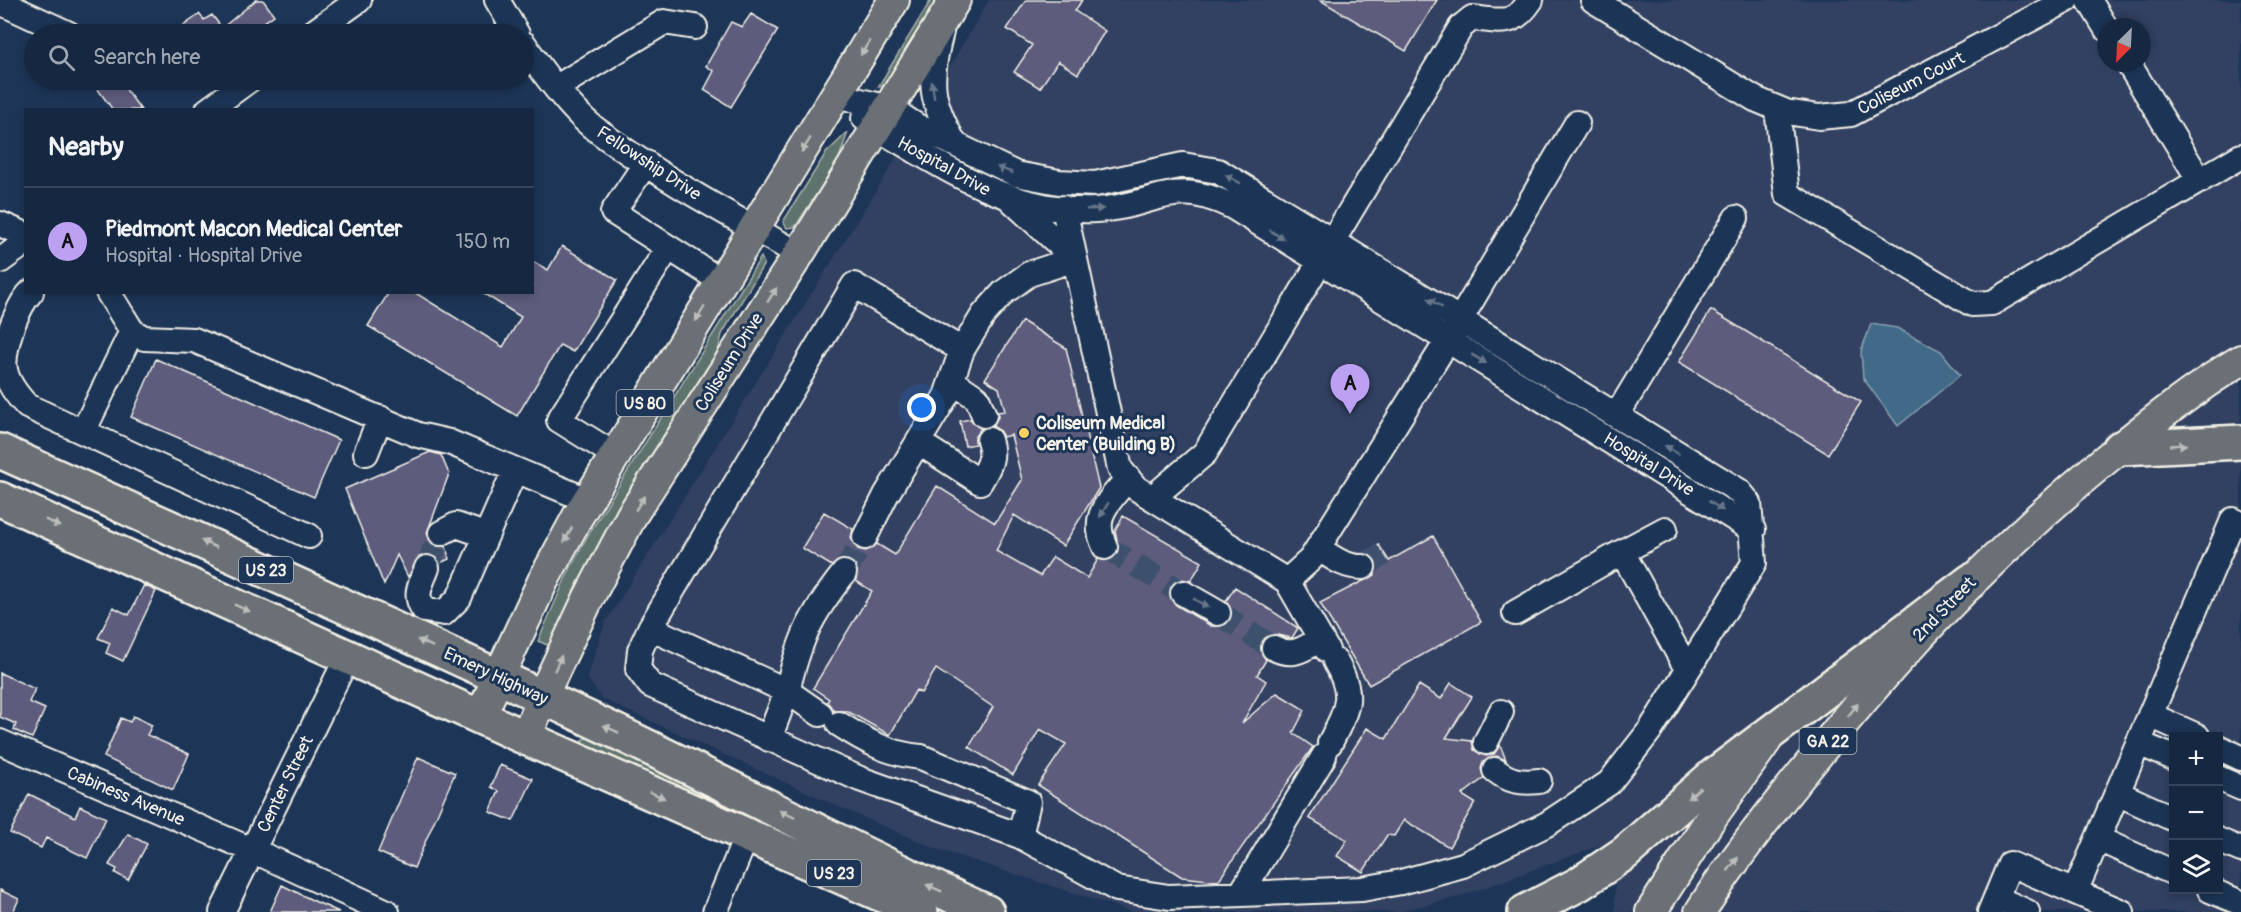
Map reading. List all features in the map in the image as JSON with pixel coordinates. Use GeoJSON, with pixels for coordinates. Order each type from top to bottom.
{"type":"FeatureCollection","features":[{"type":"Feature","properties":{"kind":"highway"},"geometry":{"type":"LineString","coordinates":[[2120,448],[2241,442]]}},
{"type":"Feature","properties":{"kind":"highway","name":"Emery Highway"},"geometry":{"type":"LineString","coordinates":[[0,451],[126,506],[497,676],[987,912]]}},
{"type":"Feature","properties":{"kind":"highway","name":"US 23"},"geometry":{"type":"LineString","coordinates":[[0,499],[526,738],[921,912]]}},
{"type":"Feature","properties":{"kind":"highway"},"geometry":{"type":"LineString","coordinates":[[1525,912],[1579,884],[1625,853],[1713,776],[1971,581]]}},
{"type":"Feature","properties":{"kind":"main road","name":"US 80"},"geometry":{"type":"LineString","coordinates":[[497,676],[543,581],[587,500],[894,0]]}},
{"type":"Feature","properties":{"kind":"main road","name":"Coliseum Drive"},"geometry":{"type":"LineString","coordinates":[[526,738],[542,698],[632,515],[799,254],[950,8]]}},
{"type":"Feature","properties":{"kind":"main road","name":"2nd Street"},"geometry":{"type":"LineString","coordinates":[[1700,912],[1718,883],[1778,803],[1864,697],[1971,581],[2028,526],[2120,448],[2215,376],[2241,360]]}},
{"type":"Feature","properties":{"kind":"main road"},"geometry":{"type":"LineString","coordinates":[[480,717],[497,676]]}},
{"type":"Feature","properties":{"kind":"main road","name":"GA 22"},"geometry":{"type":"LineString","coordinates":[[1651,912],[1709,821],[1773,732]]}},
{"type":"Feature","properties":{"kind":"street"},"geometry":{"type":"LineString","coordinates":[[325,24],[359,0]]}},
{"type":"Feature","properties":{"kind":"street"},"geometry":{"type":"LineString","coordinates":[[497,0],[511,24]]}},
{"type":"Feature","properties":{"kind":"street"},"geometry":{"type":"LineString","coordinates":[[1152,498],[1205,453],[1461,27],[1472,18],[1508,21],[1521,15],[1531,0]]}},
{"type":"Feature","properties":{"kind":"street","name":"Coliseum Court"},"geometry":{"type":"LineString","coordinates":[[1593,0],[1755,99],[1777,109],[1819,117],[1851,114],[2067,0]]}},
{"type":"Feature","properties":{"kind":"street"},"geometry":{"type":"LineString","coordinates":[[2089,0],[2100,18]]}},
{"type":"Feature","properties":{"kind":"street"},"geometry":{"type":"LineString","coordinates":[[0,2],[47,24]]}},
{"type":"Feature","properties":{"kind":"street","name":"Hospital Drive"},"geometry":{"type":"LineString","coordinates":[[950,8],[934,56],[931,82],[935,106],[955,144]]}},
{"type":"Feature","properties":{"kind":"street"},"geometry":{"type":"LineString","coordinates":[[557,87],[664,22],[695,27]]}},
{"type":"Feature","properties":{"kind":"street","name":"Fellowship Drive"},"geometry":{"type":"LineString","coordinates":[[534,59],[593,127],[646,163],[799,254]]}},
{"type":"Feature","properties":{"kind":"street"},"geometry":{"type":"LineString","coordinates":[[2133,72],[2200,181]]}},
{"type":"Feature","properties":{"kind":"street"},"geometry":{"type":"LineString","coordinates":[[211,108],[235,90]]}},
{"type":"Feature","properties":{"kind":"street","name":"Hospital Drive"},"geometry":{"type":"LineString","coordinates":[[836,95],[883,118],[982,189],[1010,200],[1096,210],[1184,192],[1210,196],[1233,207],[1753,530]]}},
{"type":"Feature","properties":{"kind":"street"},"geometry":{"type":"LineString","coordinates":[[1777,109],[1787,194],[1972,304],[1992,303],[2241,156]]}},
{"type":"Feature","properties":{"kind":"street","name":"Hospital Drive"},"geometry":{"type":"LineString","coordinates":[[883,118],[917,126],[993,165],[1016,174],[1059,182],[1095,184],[1184,165],[1218,171],[1461,318],[1739,491],[1749,503],[1753,530]]}},
{"type":"Feature","properties":{"kind":"street"},"geometry":{"type":"LineString","coordinates":[[1287,581],[1311,559],[1318,548],[1448,340],[1577,123]]}},
{"type":"Feature","properties":{"kind":"street"},"geometry":{"type":"LineString","coordinates":[[646,163],[613,212],[721,282]]}},
{"type":"Feature","properties":{"kind":"street"},"geometry":{"type":"LineString","coordinates":[[1010,200],[1075,259]]}},
{"type":"Feature","properties":{"kind":"street"},"geometry":{"type":"LineString","coordinates":[[1064,208],[1120,469],[1136,488],[1287,581],[1328,650],[1349,691],[1347,710],[1327,749],[1242,892]]}},
{"type":"Feature","properties":{"kind":"street"},"geometry":{"type":"LineString","coordinates":[[1617,415],[1736,218]]}},
{"type":"Feature","properties":{"kind":"street"},"geometry":{"type":"LineString","coordinates":[[0,224],[24,234]]}},
{"type":"Feature","properties":{"kind":"street"},"geometry":{"type":"LineString","coordinates":[[0,261],[24,243]]}},
{"type":"Feature","properties":{"kind":"street"},"geometry":{"type":"LineString","coordinates":[[615,455],[559,420],[668,248]]}},
{"type":"Feature","properties":{"kind":"street"},"geometry":{"type":"LineString","coordinates":[[865,537],[886,495],[946,396],[963,350],[984,314],[1004,292],[1029,274],[1075,259]]}},
{"type":"Feature","properties":{"kind":"street"},"geometry":{"type":"LineString","coordinates":[[963,350],[854,285],[650,628],[640,650],[638,669],[650,685],[843,771],[1020,836],[1117,889],[1169,897],[1242,892],[1283,893],[1362,889],[1401,882],[1463,865],[1547,824],[1610,783],[1651,729],[1754,563],[1753,530]]}},
{"type":"Feature","properties":{"kind":"street"},"geometry":{"type":"LineString","coordinates":[[30,294],[18,313],[1,356],[2,374],[9,388],[27,406],[309,536]]}},
{"type":"Feature","properties":{"kind":"street"},"geometry":{"type":"LineString","coordinates":[[109,294],[132,331],[144,338],[194,340],[418,435],[448,442],[587,500]]}},
{"type":"Feature","properties":{"kind":"street"},"geometry":{"type":"LineString","coordinates":[[83,432],[132,331]]}},
{"type":"Feature","properties":{"kind":"street"},"geometry":{"type":"LineString","coordinates":[[952,381],[977,398],[984,416]]}},
{"type":"Feature","properties":{"kind":"street"},"geometry":{"type":"LineString","coordinates":[[366,453],[380,418]]}},
{"type":"Feature","properties":{"kind":"street"},"geometry":{"type":"LineString","coordinates":[[918,442],[980,482],[990,465],[992,450],[989,440]]}},
{"type":"Feature","properties":{"kind":"street"},"geometry":{"type":"LineString","coordinates":[[428,568],[418,589],[418,601],[424,610],[444,613],[459,598],[515,470]]}},
{"type":"Feature","properties":{"kind":"street"},"geometry":{"type":"LineString","coordinates":[[1106,547],[1098,532],[1099,517],[1128,478]]}},
{"type":"Feature","properties":{"kind":"street"},"geometry":{"type":"LineString","coordinates":[[2076,892],[2233,520],[2241,524]]}},
{"type":"Feature","properties":{"kind":"street"},"geometry":{"type":"LineString","coordinates":[[441,533],[456,525],[485,535]]}},
{"type":"Feature","properties":{"kind":"street"},"geometry":{"type":"LineString","coordinates":[[1515,613],[1665,529]]}},
{"type":"Feature","properties":{"kind":"street"},"geometry":{"type":"LineString","coordinates":[[1318,548],[1340,562],[1352,567],[1363,567]]}},
{"type":"Feature","properties":{"kind":"street"},"geometry":{"type":"LineString","coordinates":[[1622,552],[1687,669]]}},
{"type":"Feature","properties":{"kind":"street"},"geometry":{"type":"LineString","coordinates":[[769,739],[787,691],[803,635],[818,606],[844,573]]}},
{"type":"Feature","properties":{"kind":"street"},"geometry":{"type":"LineString","coordinates":[[1183,593],[1218,613]]}},
{"type":"Feature","properties":{"kind":"street"},"geometry":{"type":"LineString","coordinates":[[650,628],[787,691],[839,725],[882,748],[905,756],[921,757],[1028,802],[1020,836]]}},
{"type":"Feature","properties":{"kind":"street"},"geometry":{"type":"LineString","coordinates":[[1274,648],[1286,654],[1328,650]]}},
{"type":"Feature","properties":{"kind":"street","name":"Center Street"},"geometry":{"type":"LineString","coordinates":[[222,912],[348,656]]}},
{"type":"Feature","properties":{"kind":"street"},"geometry":{"type":"LineString","coordinates":[[1486,742],[1501,712]]}},
{"type":"Feature","properties":{"kind":"street"},"geometry":{"type":"LineString","coordinates":[[2151,715],[2187,732]]}},
{"type":"Feature","properties":{"kind":"street"},"geometry":{"type":"LineString","coordinates":[[839,725],[843,771]]}},
{"type":"Feature","properties":{"kind":"street","name":"Cabiness Avenue"},"geometry":{"type":"LineString","coordinates":[[0,742],[252,850],[387,912]]}},
{"type":"Feature","properties":{"kind":"street"},"geometry":{"type":"LineString","coordinates":[[2138,743],[2169,756]]}},
{"type":"Feature","properties":{"kind":"street"},"geometry":{"type":"LineString","coordinates":[[2223,749],[2241,758]]}},
{"type":"Feature","properties":{"kind":"street"},"geometry":{"type":"LineString","coordinates":[[1495,770],[1507,780],[1523,783],[1539,781]]}},
{"type":"Feature","properties":{"kind":"street"},"geometry":{"type":"LineString","coordinates":[[2223,780],[2241,788]]}},
{"type":"Feature","properties":{"kind":"street"},"geometry":{"type":"LineString","coordinates":[[2117,793],[2169,817]]}},
{"type":"Feature","properties":{"kind":"street"},"geometry":{"type":"LineString","coordinates":[[715,912],[747,835]]}},
{"type":"Feature","properties":{"kind":"street"},"geometry":{"type":"LineString","coordinates":[[2098,839],[2169,871]]}},
{"type":"Feature","properties":{"kind":"street"},"geometry":{"type":"LineString","coordinates":[[2223,842],[2241,850]]}},
{"type":"Feature","properties":{"kind":"street"},"geometry":{"type":"LineString","coordinates":[[2027,912],[1993,905],[2010,864],[2122,912]]}},
{"type":"Feature","properties":{"kind":"street"},"geometry":{"type":"LineString","coordinates":[[2220,894],[2241,903]]}},
{"type":"Feature","properties":{"kind":"shaded area"},"geometry":{"type":"Polygon","coordinates":[[[989,0],[2241,0],[2241,912],[1615,912],[1615,840],[1459,897],[1397,912],[1132,912],[937,849],[602,699],[587,677],[605,623],[879,186],[989,0]]]}},
{"type":"Feature","properties":{"kind":"shaded area"},"geometry":{"type":"Polygon","coordinates":[[[1871,324],[1897,328],[1941,351],[1960,375],[1898,426],[1863,378],[1861,351],[1871,324]]]}},
{"type":"Feature","properties":{"kind":"green space"},"geometry":{"type":"Polygon","coordinates":[[[931,0],[937,0],[884,86],[878,87],[931,0]]]}},
{"type":"Feature","properties":{"kind":"green space"},"geometry":{"type":"Polygon","coordinates":[[[848,132],[838,161],[795,227],[787,228],[783,222],[826,153],[848,132]]]}},
{"type":"Feature","properties":{"kind":"green space"},"geometry":{"type":"Polygon","coordinates":[[[761,257],[764,264],[722,334],[718,352],[552,647],[538,641],[566,577],[588,535],[761,257]]]}},
{"type":"Feature","properties":{"kind":"green space"},"geometry":{"type":"Polygon","coordinates":[[[593,736],[959,912],[946,912],[581,750],[583,739],[593,736]]]}},
{"type":"Feature","properties":{"kind":"building"},"geometry":{"type":"Polygon","coordinates":[[[256,0],[263,0],[274,15],[261,24],[227,24],[256,0]]]}},
{"type":"Feature","properties":{"kind":"building"},"geometry":{"type":"Polygon","coordinates":[[[1026,0],[1082,0],[1075,11],[1105,31],[1078,74],[1058,61],[1040,88],[1014,72],[1032,45],[1007,29],[1026,0]]]}},
{"type":"Feature","properties":{"kind":"building"},"geometry":{"type":"Polygon","coordinates":[[[1320,0],[1437,0],[1406,51],[1320,0]]]}},
{"type":"Feature","properties":{"kind":"building"},"geometry":{"type":"Polygon","coordinates":[[[200,14],[204,20],[212,15],[219,24],[186,24],[200,14]]]}},
{"type":"Feature","properties":{"kind":"building"},"geometry":{"type":"Polygon","coordinates":[[[751,14],[778,30],[731,107],[704,90],[714,71],[706,66],[731,22],[742,27],[751,14]]]}},
{"type":"Feature","properties":{"kind":"building"},"geometry":{"type":"Polygon","coordinates":[[[98,90],[126,90],[140,108],[112,108],[98,90]]]}},
{"type":"Feature","properties":{"kind":"building"},"geometry":{"type":"Polygon","coordinates":[[[562,246],[617,280],[573,352],[560,345],[517,416],[368,326],[388,294],[417,294],[503,347],[521,317],[484,294],[534,294],[534,262],[548,270],[562,246]]]}},
{"type":"Feature","properties":{"kind":"building"},"geometry":{"type":"Polygon","coordinates":[[[1711,310],[1861,402],[1828,454],[1679,362],[1711,310]]]}},
{"type":"Feature","properties":{"kind":"building"},"geometry":{"type":"Polygon","coordinates":[[[1022,321],[1066,348],[1099,488],[1063,546],[1014,515],[996,551],[1040,576],[1053,557],[1087,578],[1098,559],[1109,561],[1116,556],[1119,549],[1115,531],[1123,516],[1202,562],[1191,581],[1182,579],[1171,585],[1169,594],[1176,605],[1211,626],[1225,626],[1232,614],[1226,601],[1235,587],[1298,628],[1292,638],[1272,634],[1261,642],[1260,650],[1266,660],[1257,675],[1266,681],[1242,723],[1277,693],[1305,710],[1293,733],[1313,747],[1218,881],[1182,877],[1038,785],[1066,744],[1040,729],[1013,775],[969,747],[993,707],[936,669],[921,693],[916,690],[890,735],[847,711],[834,711],[827,702],[829,699],[813,688],[872,591],[856,581],[857,568],[852,561],[839,560],[832,566],[802,548],[824,512],[853,529],[851,538],[858,549],[866,551],[877,544],[895,555],[937,486],[995,523],[1022,480],[1011,435],[1003,437],[999,430],[992,426],[998,417],[998,412],[1005,411],[999,388],[985,379],[1022,321]]]}},
{"type":"Feature","properties":{"kind":"building"},"geometry":{"type":"Polygon","coordinates":[[[156,359],[339,440],[314,497],[131,417],[156,359]]]}},
{"type":"Feature","properties":{"kind":"building"},"geometry":{"type":"Polygon","coordinates":[[[970,419],[981,429],[975,436],[975,444],[965,446],[960,421],[970,419]]]}},
{"type":"Feature","properties":{"kind":"building"},"geometry":{"type":"Polygon","coordinates":[[[430,452],[441,455],[449,474],[427,533],[433,545],[446,546],[449,559],[440,563],[432,555],[419,557],[408,577],[397,555],[384,585],[345,489],[430,452]]]}},
{"type":"Feature","properties":{"kind":"building"},"geometry":{"type":"Polygon","coordinates":[[[1433,536],[1481,622],[1369,685],[1320,603],[1375,575],[1376,561],[1364,553],[1379,545],[1389,561],[1433,536]]]}},
{"type":"Feature","properties":{"kind":"building"},"geometry":{"type":"Polygon","coordinates":[[[144,585],[156,591],[123,661],[106,653],[110,643],[98,638],[113,607],[129,615],[144,585]]]}},
{"type":"Feature","properties":{"kind":"building"},"geometry":{"type":"Polygon","coordinates":[[[0,673],[35,689],[29,702],[45,709],[32,738],[14,730],[16,724],[0,717],[0,673]]]}},
{"type":"Feature","properties":{"kind":"building"},"geometry":{"type":"Polygon","coordinates":[[[1451,683],[1472,697],[1446,738],[1472,741],[1474,750],[1486,756],[1494,754],[1500,745],[1506,760],[1496,756],[1483,762],[1481,769],[1484,778],[1462,795],[1475,803],[1449,847],[1404,820],[1394,836],[1387,835],[1363,872],[1337,856],[1347,840],[1309,818],[1367,728],[1386,739],[1419,685],[1441,699],[1451,683]]]}},
{"type":"Feature","properties":{"kind":"building"},"geometry":{"type":"Polygon","coordinates":[[[133,716],[152,725],[147,735],[189,754],[173,790],[104,757],[121,718],[130,722],[133,716]]]}},
{"type":"Feature","properties":{"kind":"building"},"geometry":{"type":"Polygon","coordinates":[[[418,757],[455,773],[414,868],[378,852],[418,757]]]}},
{"type":"Feature","properties":{"kind":"building"},"geometry":{"type":"Polygon","coordinates":[[[500,765],[533,779],[513,821],[490,812],[499,791],[491,787],[500,765]]]}},
{"type":"Feature","properties":{"kind":"building"},"geometry":{"type":"Polygon","coordinates":[[[29,794],[75,817],[80,806],[106,818],[87,858],[46,838],[41,848],[10,833],[29,794]]]}},
{"type":"Feature","properties":{"kind":"building"},"geometry":{"type":"Polygon","coordinates":[[[128,834],[147,844],[128,880],[115,873],[117,869],[109,865],[128,834]]]}},
{"type":"Feature","properties":{"kind":"building"},"geometry":{"type":"Polygon","coordinates":[[[282,885],[312,900],[339,912],[270,912],[282,885]]]}},
{"type":"Feature","properties":{"kind":"building"},"geometry":{"type":"Polygon","coordinates":[[[0,890],[19,899],[13,912],[0,912],[0,890]]]}},
{"type":"Feature","properties":{"kind":"tunnel"},"geometry":{"type":"LineString","coordinates":[[427,568],[441,533]]}},
{"type":"Feature","properties":{"kind":"tunnel"},"geometry":{"type":"LineString","coordinates":[[844,573],[865,537]]}},
{"type":"Feature","properties":{"kind":"tunnel"},"geometry":{"type":"LineString","coordinates":[[1105,547],[1183,593]]}},
{"type":"Feature","properties":{"kind":"tunnel"},"geometry":{"type":"LineString","coordinates":[[1363,567],[1384,553]]}},
{"type":"Feature","properties":{"kind":"tunnel"},"geometry":{"type":"LineString","coordinates":[[1218,613],[1274,648]]}},
{"type":"Feature","properties":{"kind":"place","name":"Piedmont Macon Medical Center"},"geometry":{"type":"Point","coordinates":[1350,414]}},
{"type":"Feature","properties":{"kind":"place","name":"Coliseum Medical Center (Building B)"},"geometry":{"type":"Point","coordinates":[1024,433]}}]}
